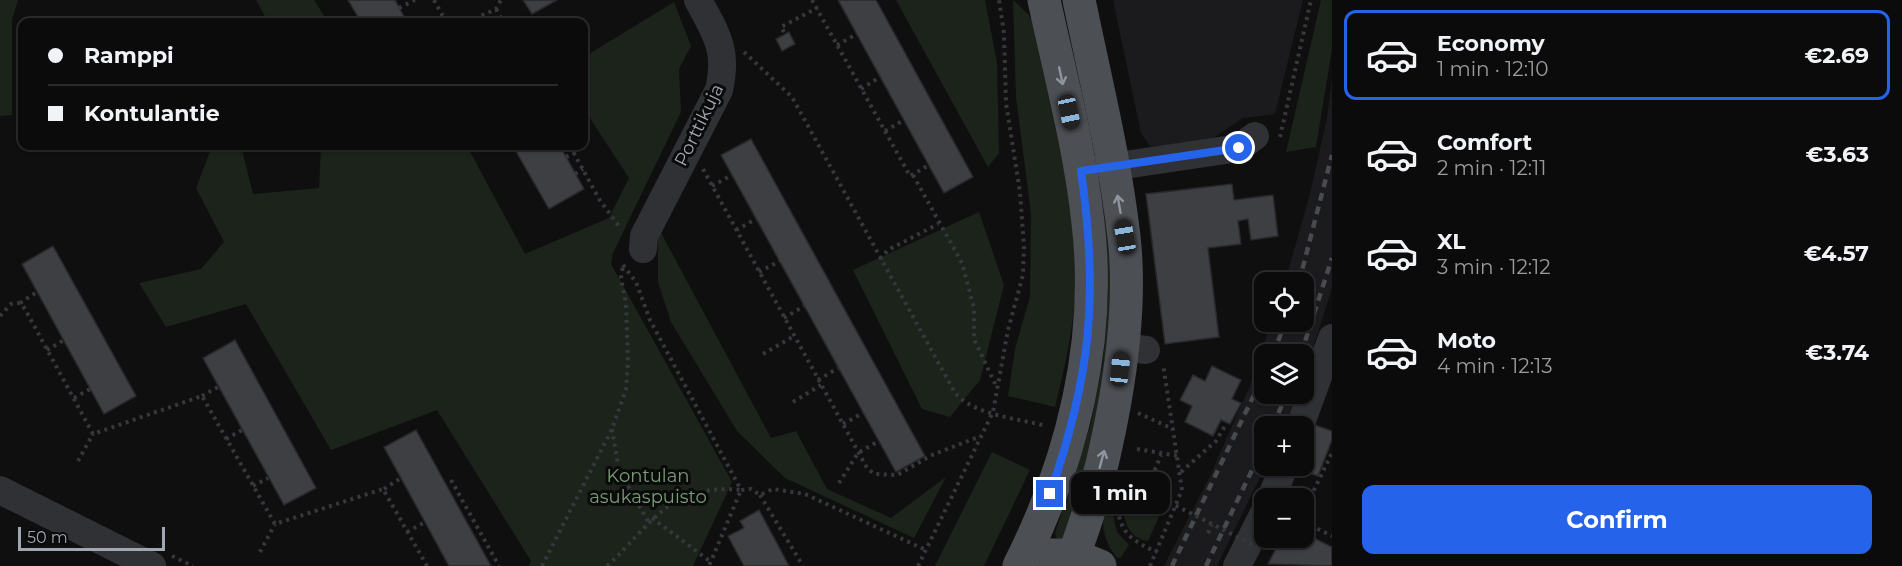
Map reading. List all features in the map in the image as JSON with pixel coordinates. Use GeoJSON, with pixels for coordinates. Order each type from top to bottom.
{"type":"FeatureCollection","features":[{"type":"Feature","properties":{"kind":"main road"},"geometry":{"type":"LineString","coordinates":[[1044,0],[1096,169],[1125,237],[1126,289],[1134,348],[1104,456],[1081,562],[1028,562],[1068,443],[1088,349],[1096,169],[1079,0]]}},
{"type":"Feature","properties":{"kind":"street","name":"Porttikuja"},"geometry":{"type":"LineString","coordinates":[[630,249],[644,236],[719,90],[724,68],[722,45],[698,0]]}},
{"type":"Feature","properties":{"kind":"street"},"geometry":{"type":"LineString","coordinates":[[1096,169],[1239,148],[1255,136]]}},
{"type":"Feature","properties":{"kind":"street"},"geometry":{"type":"LineString","coordinates":[[1304,416],[1332,338]]}},
{"type":"Feature","properties":{"kind":"street"},"geometry":{"type":"LineString","coordinates":[[0,490],[152,566]]}},
{"type":"Feature","properties":{"kind":"street"},"geometry":{"type":"LineString","coordinates":[[1237,566],[1254,533]]}},
{"type":"Feature","properties":{"kind":"path"},"geometry":{"type":"LineString","coordinates":[[399,8],[415,0]]}},
{"type":"Feature","properties":{"kind":"path"},"geometry":{"type":"LineString","coordinates":[[434,0],[444,18]]}},
{"type":"Feature","properties":{"kind":"path"},"geometry":{"type":"LineString","coordinates":[[477,18],[496,9],[501,0]]}},
{"type":"Feature","properties":{"kind":"path"},"geometry":{"type":"LineString","coordinates":[[784,32],[781,27],[821,0]]}},
{"type":"Feature","properties":{"kind":"path"},"geometry":{"type":"LineString","coordinates":[[918,566],[993,412],[1008,330],[1020,291],[1024,247],[1017,161],[1006,103],[1004,33],[999,0]]}},
{"type":"Feature","properties":{"kind":"path"},"geometry":{"type":"LineString","coordinates":[[1255,136],[1279,142],[1311,0]]}},
{"type":"Feature","properties":{"kind":"path"},"geometry":{"type":"LineString","coordinates":[[814,4],[910,176],[913,175],[938,224],[962,263],[974,308],[974,339],[998,390]]}},
{"type":"Feature","properties":{"kind":"path"},"geometry":{"type":"LineString","coordinates":[[496,9],[501,18]]}},
{"type":"Feature","properties":{"kind":"path"},"geometry":{"type":"LineString","coordinates":[[837,45],[857,34]]}},
{"type":"Feature","properties":{"kind":"path"},"geometry":{"type":"LineString","coordinates":[[739,48],[751,56],[792,97],[955,393],[963,402],[975,408],[1052,428]]}},
{"type":"Feature","properties":{"kind":"path"},"geometry":{"type":"LineString","coordinates":[[861,89],[880,77]]}},
{"type":"Feature","properties":{"kind":"path"},"geometry":{"type":"LineString","coordinates":[[885,131],[904,120]]}},
{"type":"Feature","properties":{"kind":"path"},"geometry":{"type":"LineString","coordinates":[[690,146],[858,453],[874,474],[897,475],[941,451],[982,435]]}},
{"type":"Feature","properties":{"kind":"path"},"geometry":{"type":"LineString","coordinates":[[572,150],[630,249],[636,282],[650,320],[741,490]]}},
{"type":"Feature","properties":{"kind":"path"},"geometry":{"type":"LineString","coordinates":[[566,157],[574,153]]}},
{"type":"Feature","properties":{"kind":"path"},"geometry":{"type":"LineString","coordinates":[[913,175],[929,165]]}},
{"type":"Feature","properties":{"kind":"path"},"geometry":{"type":"LineString","coordinates":[[575,174],[583,169]]}},
{"type":"Feature","properties":{"kind":"path"},"geometry":{"type":"LineString","coordinates":[[712,186],[732,175]]}},
{"type":"Feature","properties":{"kind":"path"},"geometry":{"type":"LineString","coordinates":[[736,230],[756,219]]}},
{"type":"Feature","properties":{"kind":"path"},"geometry":{"type":"LineString","coordinates":[[880,259],[888,250],[938,224]]}},
{"type":"Feature","properties":{"kind":"path"},"geometry":{"type":"LineString","coordinates":[[542,566],[612,429],[626,389],[628,363],[626,304],[621,278],[630,249]]}},
{"type":"Feature","properties":{"kind":"path"},"geometry":{"type":"LineString","coordinates":[[759,272],[780,261]]}},
{"type":"Feature","properties":{"kind":"path"},"geometry":{"type":"LineString","coordinates":[[0,316],[11,304],[20,303],[37,292]]}},
{"type":"Feature","properties":{"kind":"path"},"geometry":{"type":"LineString","coordinates":[[20,303],[93,434]]}},
{"type":"Feature","properties":{"kind":"path"},"geometry":{"type":"LineString","coordinates":[[784,318],[804,306]]}},
{"type":"Feature","properties":{"kind":"path"},"geometry":{"type":"LineString","coordinates":[[763,354],[794,336]]}},
{"type":"Feature","properties":{"kind":"path"},"geometry":{"type":"LineString","coordinates":[[47,350],[64,340]]}},
{"type":"Feature","properties":{"kind":"path"},"geometry":{"type":"LineString","coordinates":[[1134,348],[1159,354],[1164,367],[1182,490],[1150,566]]}},
{"type":"Feature","properties":{"kind":"path"},"geometry":{"type":"LineString","coordinates":[[818,380],[838,368]]}},
{"type":"Feature","properties":{"kind":"path"},"geometry":{"type":"LineString","coordinates":[[793,402],[821,385]]}},
{"type":"Feature","properties":{"kind":"path"},"geometry":{"type":"LineString","coordinates":[[78,461],[93,434],[202,396],[218,387]]}},
{"type":"Feature","properties":{"kind":"path"},"geometry":{"type":"LineString","coordinates":[[74,398],[90,389]]}},
{"type":"Feature","properties":{"kind":"path"},"geometry":{"type":"LineString","coordinates":[[202,396],[275,524]]}},
{"type":"Feature","properties":{"kind":"path"},"geometry":{"type":"LineString","coordinates":[[1135,411],[1173,429]]}},
{"type":"Feature","properties":{"kind":"path"},"geometry":{"type":"LineString","coordinates":[[843,424],[863,413]]}},
{"type":"Feature","properties":{"kind":"path"},"geometry":{"type":"LineString","coordinates":[[1180,472],[1216,441],[1225,426]]}},
{"type":"Feature","properties":{"kind":"path"},"geometry":{"type":"LineString","coordinates":[[612,429],[619,471],[650,519],[710,564],[741,490]]}},
{"type":"Feature","properties":{"kind":"path"},"geometry":{"type":"LineString","coordinates":[[226,439],[242,430]]}},
{"type":"Feature","properties":{"kind":"path"},"geometry":{"type":"LineString","coordinates":[[839,483],[858,453],[879,441]]}},
{"type":"Feature","properties":{"kind":"path"},"geometry":{"type":"LineString","coordinates":[[1137,449],[1161,455],[1178,456]]}},
{"type":"Feature","properties":{"kind":"path"},"geometry":{"type":"LineString","coordinates":[[1314,490],[1332,453]]}},
{"type":"Feature","properties":{"kind":"path"},"geometry":{"type":"LineString","coordinates":[[1147,491],[1161,455]]}},
{"type":"Feature","properties":{"kind":"path"},"geometry":{"type":"LineString","coordinates":[[253,486],[268,478]]}},
{"type":"Feature","properties":{"kind":"path"},"geometry":{"type":"LineString","coordinates":[[260,552],[275,524],[383,489],[401,478]]}},
{"type":"Feature","properties":{"kind":"path"},"geometry":{"type":"LineString","coordinates":[[451,480],[499,566]]}},
{"type":"Feature","properties":{"kind":"path"},"geometry":{"type":"LineString","coordinates":[[1120,490],[1122,481],[1147,491],[1261,549]]}},
{"type":"Feature","properties":{"kind":"path"},"geometry":{"type":"LineString","coordinates":[[383,489],[427,566]]}},
{"type":"Feature","properties":{"kind":"path"},"geometry":{"type":"LineString","coordinates":[[607,566],[650,519],[684,497],[728,489],[751,489],[760,495],[803,566]]}},
{"type":"Feature","properties":{"kind":"path"},"geometry":{"type":"LineString","coordinates":[[760,495],[773,489],[805,494],[926,550]]}},
{"type":"Feature","properties":{"kind":"path"},"geometry":{"type":"LineString","coordinates":[[1117,500],[1118,513],[1126,533],[1134,541],[1157,552]]}},
{"type":"Feature","properties":{"kind":"path"},"geometry":{"type":"LineString","coordinates":[[407,532],[424,522]]}},
{"type":"Feature","properties":{"kind":"path"},"geometry":{"type":"LineString","coordinates":[[1208,533],[1212,525]]}},
{"type":"Feature","properties":{"kind":"path"},"geometry":{"type":"LineString","coordinates":[[1314,527],[1332,536]]}},
{"type":"Feature","properties":{"kind":"shaded area"},"geometry":{"type":"Polygon","coordinates":[[[1113,0],[1303,0],[1275,114],[1243,118],[1212,139],[1151,147],[1141,133],[1113,0]]]}},
{"type":"Feature","properties":{"kind":"shaded area"},"geometry":{"type":"Polygon","coordinates":[[[1332,79],[1332,288],[1314,344],[1264,344],[1268,332],[1314,332],[1314,272],[1288,272],[1310,194],[1327,118],[1332,79]]]}},
{"type":"Feature","properties":{"kind":"shaded area"},"geometry":{"type":"Polygon","coordinates":[[[1254,373],[1254,404],[1293,404],[1288,416],[1254,416],[1254,476],[1261,476],[1217,566],[1164,566],[1209,478],[1254,373]]]}},
{"type":"Feature","properties":{"kind":"green space"},"geometry":{"type":"Polygon","coordinates":[[[0,0],[18,0],[12,20],[12,115],[0,116],[0,0]]]}},
{"type":"Feature","properties":{"kind":"green space"},"geometry":{"type":"Polygon","coordinates":[[[256,0],[314,0],[325,18],[266,18],[256,0]]]}},
{"type":"Feature","properties":{"kind":"green space"},"geometry":{"type":"Polygon","coordinates":[[[896,0],[985,0],[997,63],[999,153],[988,167],[896,0]]]}},
{"type":"Feature","properties":{"kind":"green space"},"geometry":{"type":"Polygon","coordinates":[[[1013,0],[1028,14],[1038,30],[1072,204],[1076,263],[1075,300],[1067,354],[1055,407],[1008,396],[1015,349],[1030,296],[1031,214],[1016,97],[1013,0]]]}},
{"type":"Feature","properties":{"kind":"green space"},"geometry":{"type":"Polygon","coordinates":[[[1321,0],[1332,0],[1332,49],[1316,147],[1286,152],[1321,0]]]}},
{"type":"Feature","properties":{"kind":"green space","name":"Kontulan asukaspuisto"},"geometry":{"type":"Polygon","coordinates":[[[674,2],[691,46],[679,69],[681,112],[613,253],[611,264],[732,482],[693,566],[529,566],[531,561],[437,410],[331,450],[246,304],[166,327],[139,283],[201,269],[224,242],[196,188],[210,150],[242,150],[253,194],[319,188],[321,150],[469,150],[525,254],[609,218],[629,178],[588,115],[588,55],[674,2]]]}},
{"type":"Feature","properties":{"kind":"green space"},"geometry":{"type":"Polygon","coordinates":[[[1104,181],[1113,296],[1093,458],[1059,546],[1055,533],[1090,427],[1103,362],[1108,300],[1099,184],[1104,181]]]}},
{"type":"Feature","properties":{"kind":"green space"},"geometry":{"type":"Polygon","coordinates":[[[979,212],[1004,285],[980,380],[950,417],[922,409],[853,270],[979,212]]]}},
{"type":"Feature","properties":{"kind":"green space"},"geometry":{"type":"Polygon","coordinates":[[[658,227],[771,438],[796,431],[827,489],[891,518],[946,477],[914,538],[785,478],[737,431],[671,322],[658,282],[658,227]]]}},
{"type":"Feature","properties":{"kind":"green space"},"geometry":{"type":"Polygon","coordinates":[[[992,452],[1030,470],[984,566],[935,566],[992,452]]]}},
{"type":"Feature","properties":{"kind":"green space"},"geometry":{"type":"Polygon","coordinates":[[[1128,497],[1161,512],[1148,541],[1135,536],[1127,526],[1123,499],[1128,497]]]}},
{"type":"Feature","properties":{"kind":"green space"},"geometry":{"type":"Polygon","coordinates":[[[1104,510],[1112,511],[1117,532],[1129,545],[1121,557],[1117,558],[1107,541],[1103,523],[1104,510]]]}},
{"type":"Feature","properties":{"kind":"building"},"geometry":{"type":"Polygon","coordinates":[[[348,0],[395,0],[405,18],[359,18],[348,0]]]}},
{"type":"Feature","properties":{"kind":"building"},"geometry":{"type":"Polygon","coordinates":[[[523,0],[557,0],[532,14],[523,0]]]}},
{"type":"Feature","properties":{"kind":"building"},"geometry":{"type":"Polygon","coordinates":[[[838,0],[876,0],[973,177],[944,193],[838,0]]]}},
{"type":"Feature","properties":{"kind":"building"},"geometry":{"type":"Polygon","coordinates":[[[789,32],[795,44],[782,51],[776,39],[789,32]]]}},
{"type":"Feature","properties":{"kind":"building"},"geometry":{"type":"Polygon","coordinates":[[[751,139],[925,456],[896,472],[721,155],[751,139]]]}},
{"type":"Feature","properties":{"kind":"building"},"geometry":{"type":"Polygon","coordinates":[[[515,150],[562,150],[584,189],[549,209],[515,150]]]}},
{"type":"Feature","properties":{"kind":"building"},"geometry":{"type":"Polygon","coordinates":[[[1232,184],[1234,200],[1273,195],[1278,236],[1251,240],[1248,219],[1238,221],[1241,244],[1208,248],[1219,337],[1165,344],[1146,194],[1232,184]]]}},
{"type":"Feature","properties":{"kind":"building"},"geometry":{"type":"Polygon","coordinates":[[[53,246],[136,396],[104,414],[22,264],[53,246]]]}},
{"type":"Feature","properties":{"kind":"building"},"geometry":{"type":"Polygon","coordinates":[[[235,340],[316,488],[284,505],[203,358],[235,340]]]}},
{"type":"Feature","properties":{"kind":"building"},"geometry":{"type":"Polygon","coordinates":[[[1212,366],[1241,380],[1232,399],[1241,403],[1230,424],[1221,420],[1213,436],[1185,422],[1192,406],[1180,400],[1193,375],[1205,381],[1212,366]]]}},
{"type":"Feature","properties":{"kind":"building"},"geometry":{"type":"Polygon","coordinates":[[[1315,425],[1332,431],[1332,440],[1318,476],[1314,475],[1315,425]]]}},
{"type":"Feature","properties":{"kind":"building"},"geometry":{"type":"Polygon","coordinates":[[[416,430],[491,566],[449,566],[384,447],[416,430]]]}},
{"type":"Feature","properties":{"kind":"building"},"geometry":{"type":"Polygon","coordinates":[[[759,510],[789,566],[744,566],[728,536],[744,528],[740,521],[759,510]]]}},
{"type":"Feature","properties":{"kind":"building"},"geometry":{"type":"Polygon","coordinates":[[[1314,538],[1332,547],[1332,566],[1268,564],[1276,548],[1314,548],[1314,538]]]}},
{"type":"Feature","properties":{"kind":"railway"},"geometry":{"type":"LineString","coordinates":[[1302,272],[1332,155]]}},
{"type":"Feature","properties":{"kind":"railway"},"geometry":{"type":"LineString","coordinates":[[1304,344],[1332,258]]}},
{"type":"Feature","properties":{"kind":"railway"},"geometry":{"type":"LineString","coordinates":[[1277,344],[1282,332]]}},
{"type":"Feature","properties":{"kind":"railway"},"geometry":{"type":"LineString","coordinates":[[1172,566],[1254,395]]}},
{"type":"Feature","properties":{"kind":"railway"},"geometry":{"type":"LineString","coordinates":[[1277,416],[1282,404]]}},
{"type":"Feature","properties":{"kind":"railway"},"geometry":{"type":"LineString","coordinates":[[1206,566],[1254,466]]}},
{"type":"Feature","properties":{"kind":"route"},"geometry":{"type":"LineString","coordinates":[[1050,494],[1068,443],[1088,349],[1091,268],[1089,224],[1081,171],[1239,148]]}}]}
